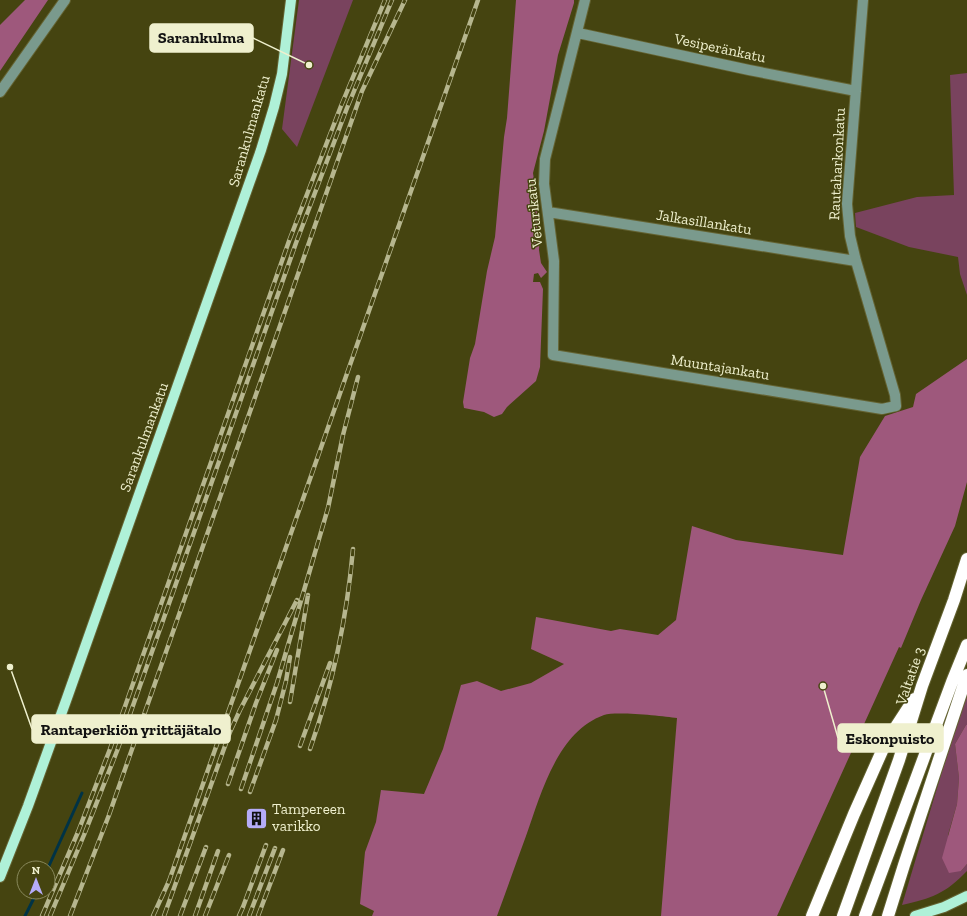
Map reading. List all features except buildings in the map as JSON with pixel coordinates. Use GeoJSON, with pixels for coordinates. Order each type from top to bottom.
{"type":"FeatureCollection","features":[{"type":"Feature","properties":{"kind":"highway","name":"Valtatie 3"},"geometry":{"type":"LineString","coordinates":[[843,916],[899,760],[922,686],[954,600],[967,560]]}},
{"type":"Feature","properties":{"kind":"highway"},"geometry":{"type":"LineString","coordinates":[[865,916],[967,645]]}},
{"type":"Feature","properties":{"kind":"highway"},"geometry":{"type":"LineString","coordinates":[[888,916],[967,675]]}},
{"type":"Feature","properties":{"kind":"highway"},"geometry":{"type":"LineString","coordinates":[[813,916],[854,814],[886,742],[922,686]]}},
{"type":"Feature","properties":{"kind":"main road","name":"Sarankulmankatu"},"geometry":{"type":"LineString","coordinates":[[0,877],[28,806],[67,698],[261,150],[282,74],[291,0]]}},
{"type":"Feature","properties":{"kind":"main road"},"geometry":{"type":"LineString","coordinates":[[918,915],[967,896]]}},
{"type":"Feature","properties":{"kind":"street"},"geometry":{"type":"LineString","coordinates":[[0,92],[65,0]]}},
{"type":"Feature","properties":{"kind":"street","name":"Veturikatu"},"geometry":{"type":"LineString","coordinates":[[553,355],[554,261],[544,184],[545,159],[578,33],[585,0]]}},
{"type":"Feature","properties":{"kind":"street","name":"Rautaharkonkatu"},"geometry":{"type":"LineString","coordinates":[[863,0],[847,204],[850,236],[856,261],[895,395],[896,406],[882,409]]}},
{"type":"Feature","properties":{"kind":"street","name":"Vesiperänkatu"},"geometry":{"type":"LineString","coordinates":[[578,33],[748,70],[856,91]]}},
{"type":"Feature","properties":{"kind":"street","name":"Jalkasillankatu"},"geometry":{"type":"LineString","coordinates":[[548,212],[856,261]]}},
{"type":"Feature","properties":{"kind":"street","name":"Muuntajankatu"},"geometry":{"type":"LineString","coordinates":[[553,355],[882,409]]}},
{"type":"Feature","properties":{"kind":"shaded area"},"geometry":{"type":"Polygon","coordinates":[[[25,0],[48,0],[0,71],[0,25],[25,0]]]}},
{"type":"Feature","properties":{"kind":"shaded area"},"geometry":{"type":"Polygon","coordinates":[[[299,0],[353,0],[297,147],[282,129],[299,0]]]}},
{"type":"Feature","properties":{"kind":"shaded area"},"geometry":{"type":"Polygon","coordinates":[[[516,0],[574,0],[574,3],[558,55],[544,131],[533,173],[540,223],[539,250],[541,263],[547,272],[541,278],[538,273],[534,274],[533,282],[540,282],[543,289],[540,367],[536,381],[507,407],[502,414],[494,417],[484,412],[464,408],[463,402],[470,358],[475,344],[487,271],[495,237],[507,118],[516,0]]]}},
{"type":"Feature","properties":{"kind":"shaded area"},"geometry":{"type":"Polygon","coordinates":[[[967,73],[967,295],[960,274],[958,257],[909,247],[856,227],[855,213],[917,197],[954,195],[950,75],[967,73]]]}},
{"type":"Feature","properties":{"kind":"shaded area"},"geometry":{"type":"Polygon","coordinates":[[[967,359],[967,482],[955,526],[901,648],[899,647],[777,916],[661,916],[677,718],[628,714],[604,715],[588,723],[574,735],[563,750],[553,766],[545,784],[497,916],[372,916],[374,911],[360,904],[365,852],[376,822],[381,790],[424,794],[443,749],[461,685],[477,681],[501,691],[531,683],[564,664],[531,649],[536,617],[611,631],[620,629],[658,635],[676,620],[692,526],[736,540],[843,555],[860,457],[885,416],[913,407],[916,394],[967,359]]]}},
{"type":"Feature","properties":{"kind":"shaded area"},"geometry":{"type":"Polygon","coordinates":[[[967,695],[967,725],[955,744],[959,778],[957,804],[948,835],[961,871],[967,864],[967,871],[952,885],[938,894],[902,905],[949,748],[967,695]]]}},
{"type":"Feature","properties":{"kind":"shaded area"},"geometry":{"type":"Polygon","coordinates":[[[966,725],[967,864],[961,871],[949,873],[942,858],[957,804],[959,778],[955,744],[966,725]]]}},
{"type":"Feature","properties":{"kind":"waterway"},"geometry":{"type":"LineString","coordinates":[[52,860],[82,793]]}},
{"type":"Feature","properties":{"kind":"waterway"},"geometry":{"type":"LineString","coordinates":[[25,916],[33,900]]}},
{"type":"Feature","properties":{"kind":"railway"},"geometry":{"type":"LineString","coordinates":[[42,916],[78,832],[110,749],[289,241],[341,106],[385,0]]}},
{"type":"Feature","properties":{"kind":"railway"},"geometry":{"type":"LineString","coordinates":[[50,916],[117,751],[296,243],[347,108],[392,0]]}},
{"type":"Feature","properties":{"kind":"railway"},"geometry":{"type":"LineString","coordinates":[[70,916],[109,815],[362,91],[405,0]]}},
{"type":"Feature","properties":{"kind":"railway"},"geometry":{"type":"LineString","coordinates":[[153,916],[169,881],[478,0]]}},
{"type":"Feature","properties":{"kind":"railway"},"geometry":{"type":"LineString","coordinates":[[241,789],[277,683],[328,508],[343,435],[358,377]]}},
{"type":"Feature","properties":{"kind":"railway"},"geometry":{"type":"LineString","coordinates":[[310,749],[326,700],[338,650],[347,600],[353,549]]}},
{"type":"Feature","properties":{"kind":"railway"},"geometry":{"type":"LineString","coordinates":[[290,702],[308,595]]}},
{"type":"Feature","properties":{"kind":"railway"},"geometry":{"type":"LineString","coordinates":[[164,916],[230,732],[297,600]]}},
{"type":"Feature","properties":{"kind":"railway"},"geometry":{"type":"LineString","coordinates":[[228,784],[256,703],[277,650]]}},
{"type":"Feature","properties":{"kind":"railway"},"geometry":{"type":"LineString","coordinates":[[250,792],[276,720],[286,681],[290,657]]}},
{"type":"Feature","properties":{"kind":"railway"},"geometry":{"type":"LineString","coordinates":[[300,746],[330,663]]}},
{"type":"Feature","properties":{"kind":"railway"},"geometry":{"type":"LineString","coordinates":[[239,916],[266,845]]}},
{"type":"Feature","properties":{"kind":"railway"},"geometry":{"type":"LineString","coordinates":[[180,916],[206,847]]}},
{"type":"Feature","properties":{"kind":"railway"},"geometry":{"type":"LineString","coordinates":[[249,916],[275,848]]}},
{"type":"Feature","properties":{"kind":"railway"},"geometry":{"type":"LineString","coordinates":[[258,916],[283,850]]}},
{"type":"Feature","properties":{"kind":"railway"},"geometry":{"type":"LineString","coordinates":[[195,916],[218,851]]}},
{"type":"Feature","properties":{"kind":"railway"},"geometry":{"type":"LineString","coordinates":[[205,916],[229,855]]}},
{"type":"Feature","properties":{"kind":"place","name":"Sarankulma"},"geometry":{"type":"Point","coordinates":[309,65]}},
{"type":"Feature","properties":{"kind":"place","name":"Rantaperkiön yrittäjätalo"},"geometry":{"type":"Point","coordinates":[10,667]}},
{"type":"Feature","properties":{"kind":"place","name":"Eskonpuisto"},"geometry":{"type":"Point","coordinates":[823,686]}},
{"type":"Feature","properties":{"kind":"place","name":"Tampereen varikko"},"geometry":{"type":"Point","coordinates":[257,818]}}]}
